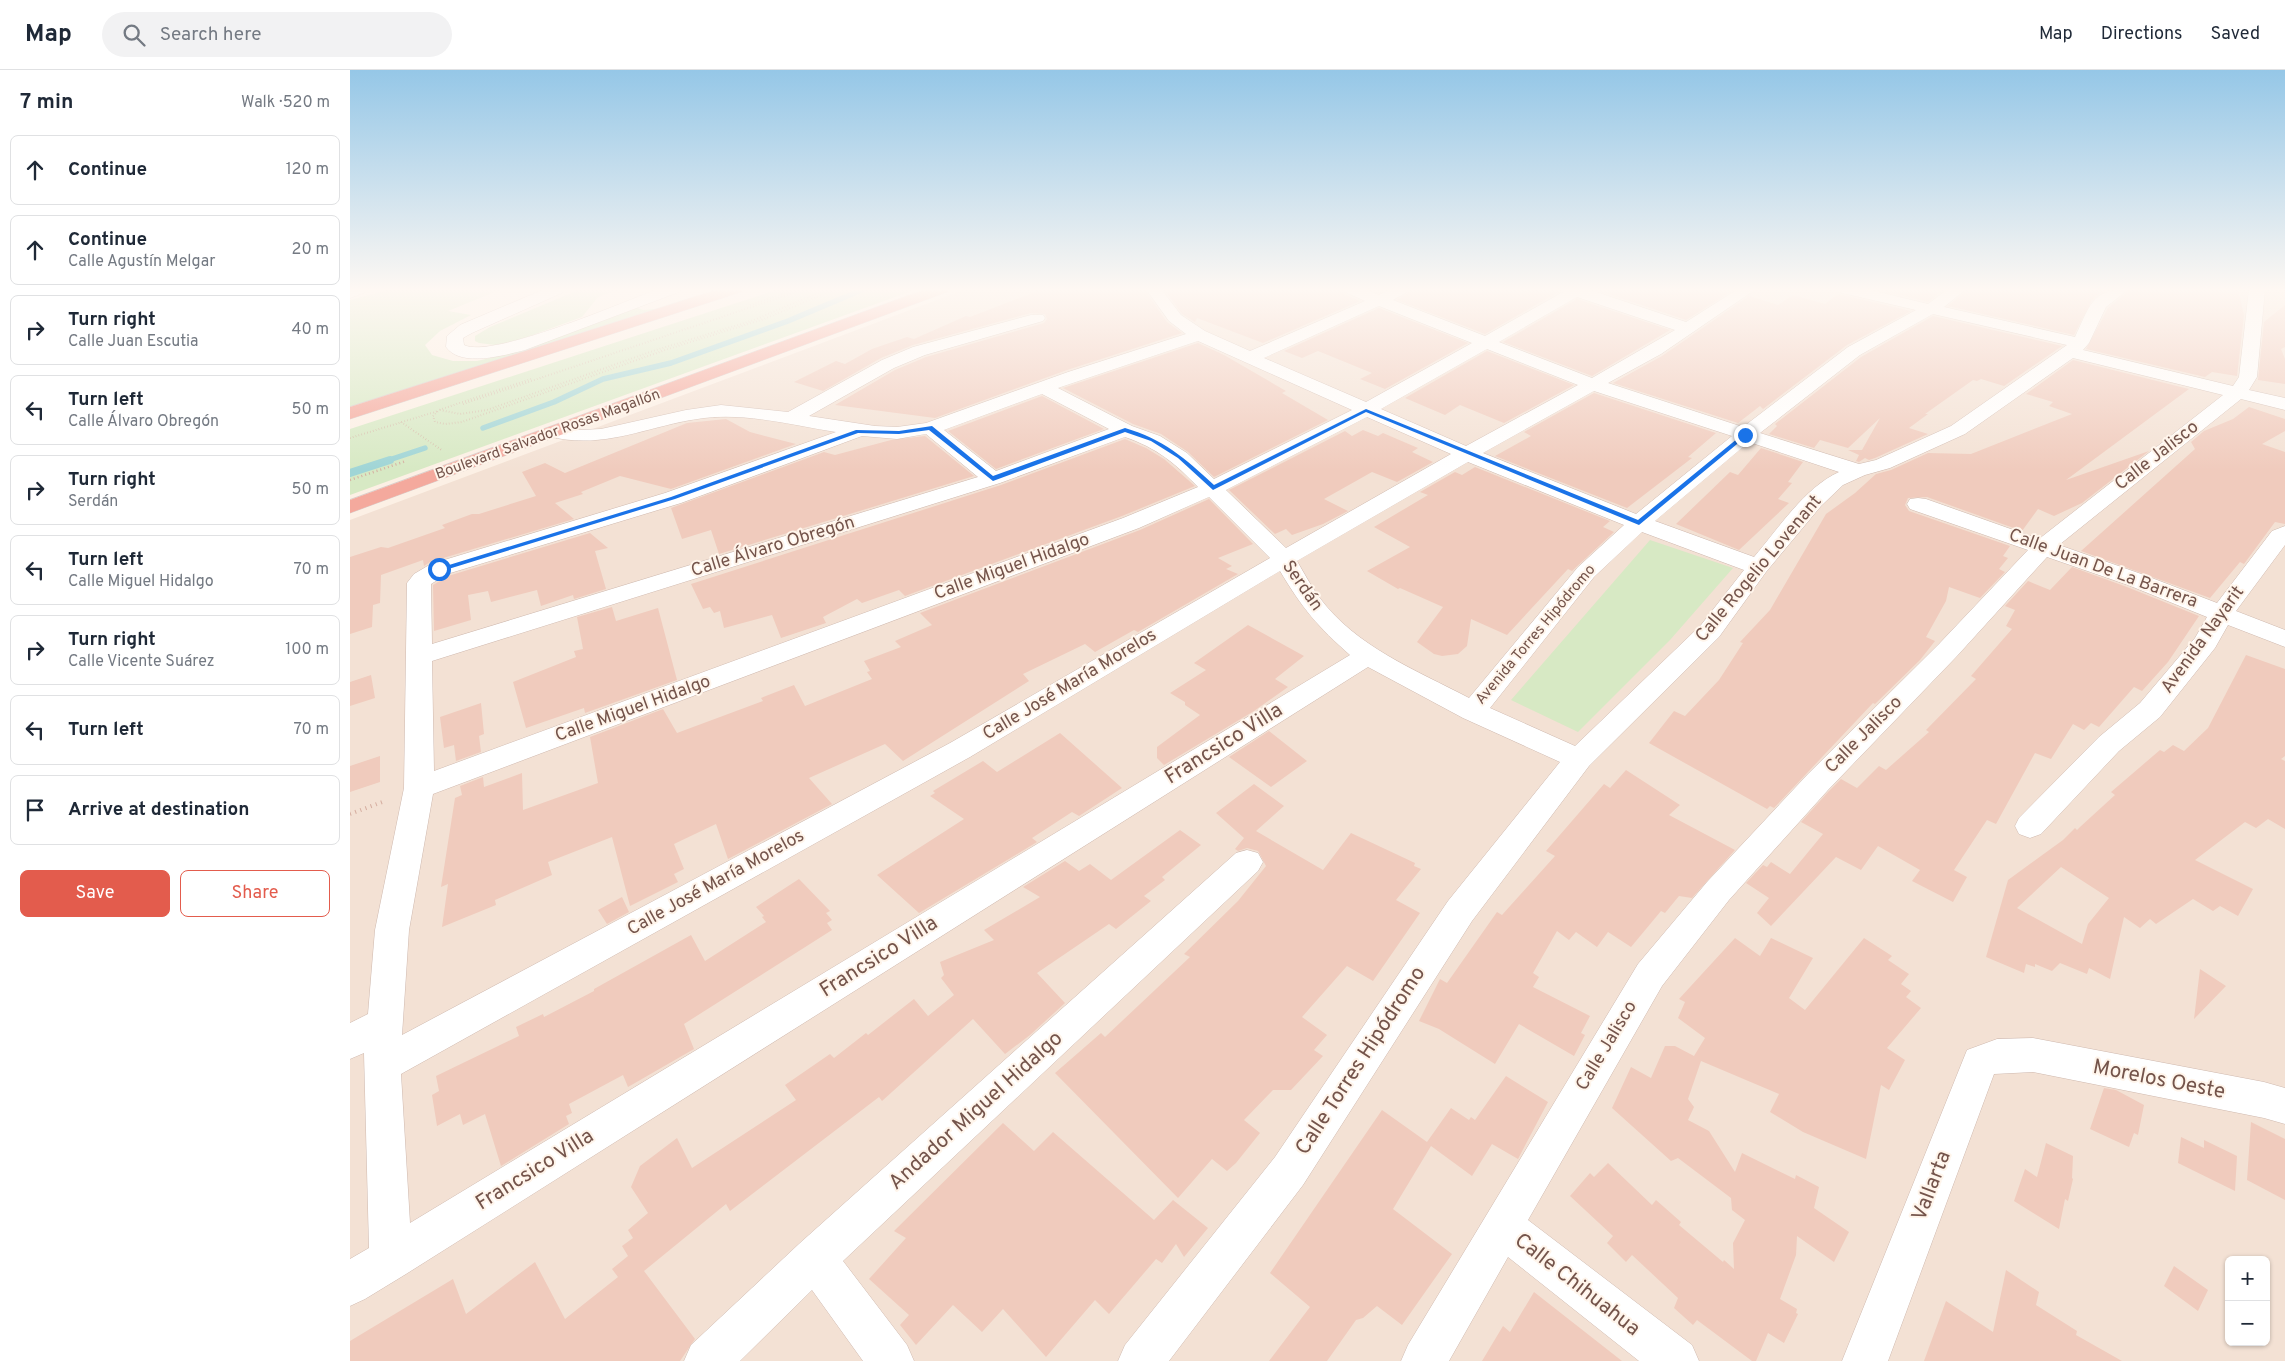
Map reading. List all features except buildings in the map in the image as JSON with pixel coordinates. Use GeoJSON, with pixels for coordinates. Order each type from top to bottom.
{"type":"FeatureCollection","features":[{"type":"Feature","properties":{"kind":"highway"},"geometry":{"type":"LineString","coordinates":[[350,414],[551,349]]}},
{"type":"Feature","properties":{"kind":"highway","name":"Boulevard Salvador Rosas Magallón"},"geometry":{"type":"LineString","coordinates":[[350,507],[780,349]]}},
{"type":"Feature","properties":{"kind":"street"},"geometry":{"type":"LineString","coordinates":[[458,349],[462,352],[496,352],[507,349]]}},
{"type":"Feature","properties":{"kind":"street"},"geometry":{"type":"LineString","coordinates":[[791,418],[888,364],[925,349]]}},
{"type":"Feature","properties":{"kind":"street"},"geometry":{"type":"LineString","coordinates":[[554,432],[583,436],[605,434],[700,412],[714,411],[764,413],[858,431],[899,433],[930,428],[1043,387],[1156,349]]}},
{"type":"Feature","properties":{"kind":"street"},"geometry":{"type":"LineString","coordinates":[[1230,349],[1467,454],[1639,523],[1758,567]]}},
{"type":"Feature","properties":{"kind":"street"},"geometry":{"type":"LineString","coordinates":[[1249,358],[1268,349]]}},
{"type":"Feature","properties":{"kind":"street","name":"Calle Miguel Hidalgo"},"geometry":{"type":"LineString","coordinates":[[419,788],[1131,523],[1213,488],[1366,410],[1473,349]]}},
{"type":"Feature","properties":{"kind":"street"},"geometry":{"type":"LineString","coordinates":[[1500,349],[1594,385],[1858,471]]}},
{"type":"Feature","properties":{"kind":"street","name":"Calle José María Morelos"},"geometry":{"type":"LineString","coordinates":[[382,1065],[960,750],[1284,559],[1467,454],[1594,385],[1652,349]]}},
{"type":"Feature","properties":{"kind":"street","name":"Avenida Torres Hipódromo"},"geometry":{"type":"LineString","coordinates":[[1473,711],[1586,572],[1639,523],[1745,435],[1857,349]]}},
{"type":"Feature","properties":{"kind":"street","name":"Calle Rogelio Lovenant"},"geometry":{"type":"LineString","coordinates":[[1579,759],[1710,631],[1758,567],[1813,501],[1836,481],[1858,471],[1882,464],[1958,430],[2072,349]]}},
{"type":"Feature","properties":{"kind":"street"},"geometry":{"type":"LineString","coordinates":[[2083,349],[2285,404]]}},
{"type":"Feature","properties":{"kind":"street","name":"Calle Jalisco"},"geometry":{"type":"LineString","coordinates":[[1424,1361],[1586,1082],[1656,968],[1731,876],[1818,782],[1948,650],[2043,547],[2238,392],[2248,377],[2251,349]]}},
{"type":"Feature","properties":{"kind":"street","name":"Serdán"},"geometry":{"type":"LineString","coordinates":[[1043,387],[1125,430],[1153,440],[1180,457],[1284,559],[1310,602],[1333,627],[1368,656],[1473,711],[1579,759]]}},
{"type":"Feature","properties":{"kind":"street"},"geometry":{"type":"LineString","coordinates":[[930,428],[993,479]]}},
{"type":"Feature","properties":{"kind":"street","name":"Calle Álvaro Obregón"},"geometry":{"type":"LineString","coordinates":[[418,657],[993,479],[1125,430]]}},
{"type":"Feature","properties":{"kind":"street"},"geometry":{"type":"LineString","coordinates":[[391,1259],[382,1065],[392,930],[419,788],[417,587],[422,579],[429,574],[673,498],[858,431]]}},
{"type":"Feature","properties":{"kind":"street","name":"Calle Juan De La Barrera"},"geometry":{"type":"LineString","coordinates":[[1918,504],[2043,547],[2222,613],[2285,639]]}},
{"type":"Feature","properties":{"kind":"street","name":"Avenida Nayarit"},"geometry":{"type":"LineString","coordinates":[[2030,826],[2109,744],[2150,710],[2206,642],[2222,613],[2280,536],[2285,533]]}},
{"type":"Feature","properties":{"kind":"street","name":"Francsico Villa"},"geometry":{"type":"LineString","coordinates":[[350,1284],[1368,656]]}},
{"type":"Feature","properties":{"kind":"street","name":"Calle Torres Hipódromo"},"geometry":{"type":"LineString","coordinates":[[1152,1357],[1289,1171],[1460,911],[1579,759]]}},
{"type":"Feature","properties":{"kind":"street","name":"Andador Miguel Hidalgo"},"geometry":{"type":"LineString","coordinates":[[706,1361],[815,1258],[1247,862]]}},
{"type":"Feature","properties":{"kind":"street"},"geometry":{"type":"LineString","coordinates":[[350,1042],[384,1024]]}},
{"type":"Feature","properties":{"kind":"street","name":"Vallarta"},"geometry":{"type":"LineString","coordinates":[[1866,1361],[1980,1062],[1997,1056],[2033,1056]]}},
{"type":"Feature","properties":{"kind":"street","name":"Morelos Oeste"},"geometry":{"type":"LineString","coordinates":[[2033,1056],[2264,1100],[2285,1106]]}},
{"type":"Feature","properties":{"kind":"street","name":"Calle Chihuahua"},"geometry":{"type":"LineString","coordinates":[[1503,1227],[1676,1361]]}},
{"type":"Feature","properties":{"kind":"street"},"geometry":{"type":"LineString","coordinates":[[815,1258],[891,1361]]}},
{"type":"Feature","properties":{"kind":"path"},"geometry":{"type":"LineString","coordinates":[[629,349],[478,400],[439,410],[432,416],[435,422],[445,424],[462,422],[667,349]]}},
{"type":"Feature","properties":{"kind":"path"},"geometry":{"type":"LineString","coordinates":[[439,410],[460,414],[487,410],[659,349]]}},
{"type":"Feature","properties":{"kind":"path"},"geometry":{"type":"LineString","coordinates":[[350,438],[508,387]]}},
{"type":"Feature","properties":{"kind":"path"},"geometry":{"type":"LineString","coordinates":[[401,422],[445,452]]}},
{"type":"Feature","properties":{"kind":"shaded area"},"geometry":{"type":"Polygon","coordinates":[[[805,349],[2285,349],[2285,1361],[350,1361],[350,520],[805,349]]]}},
{"type":"Feature","properties":{"kind":"green space"},"geometry":{"type":"Polygon","coordinates":[[[350,349],[428,349],[432,355],[453,361],[477,361],[521,349],[534,349],[350,407],[350,349]]]}},
{"type":"Feature","properties":{"kind":"green space"},"geometry":{"type":"Polygon","coordinates":[[[594,349],[751,349],[350,495],[350,429],[594,349]]]}},
{"type":"Feature","properties":{"kind":"green space"},"geometry":{"type":"Polygon","coordinates":[[[1650,540],[1733,568],[1670,640],[1578,732],[1511,700],[1650,540]]]}},
{"type":"Feature","properties":{"kind":"waterway"},"geometry":{"type":"LineString","coordinates":[[483,428],[554,402],[603,379],[671,363],[709,349]]}},
{"type":"Feature","properties":{"kind":"waterway"},"geometry":{"type":"LineString","coordinates":[[386,461],[425,448]]}},
{"type":"Feature","properties":{"kind":"waterway"},"geometry":{"type":"LineString","coordinates":[[350,473],[390,460]]}},
{"type":"Feature","properties":{"kind":"route"},"geometry":{"type":"LineString","coordinates":[[439,569],[643,508],[858,431],[899,433],[930,428],[993,479],[1125,430],[1153,440],[1180,457],[1213,488],[1366,410],[1467,454],[1639,523],[1745,435]]}}]}
